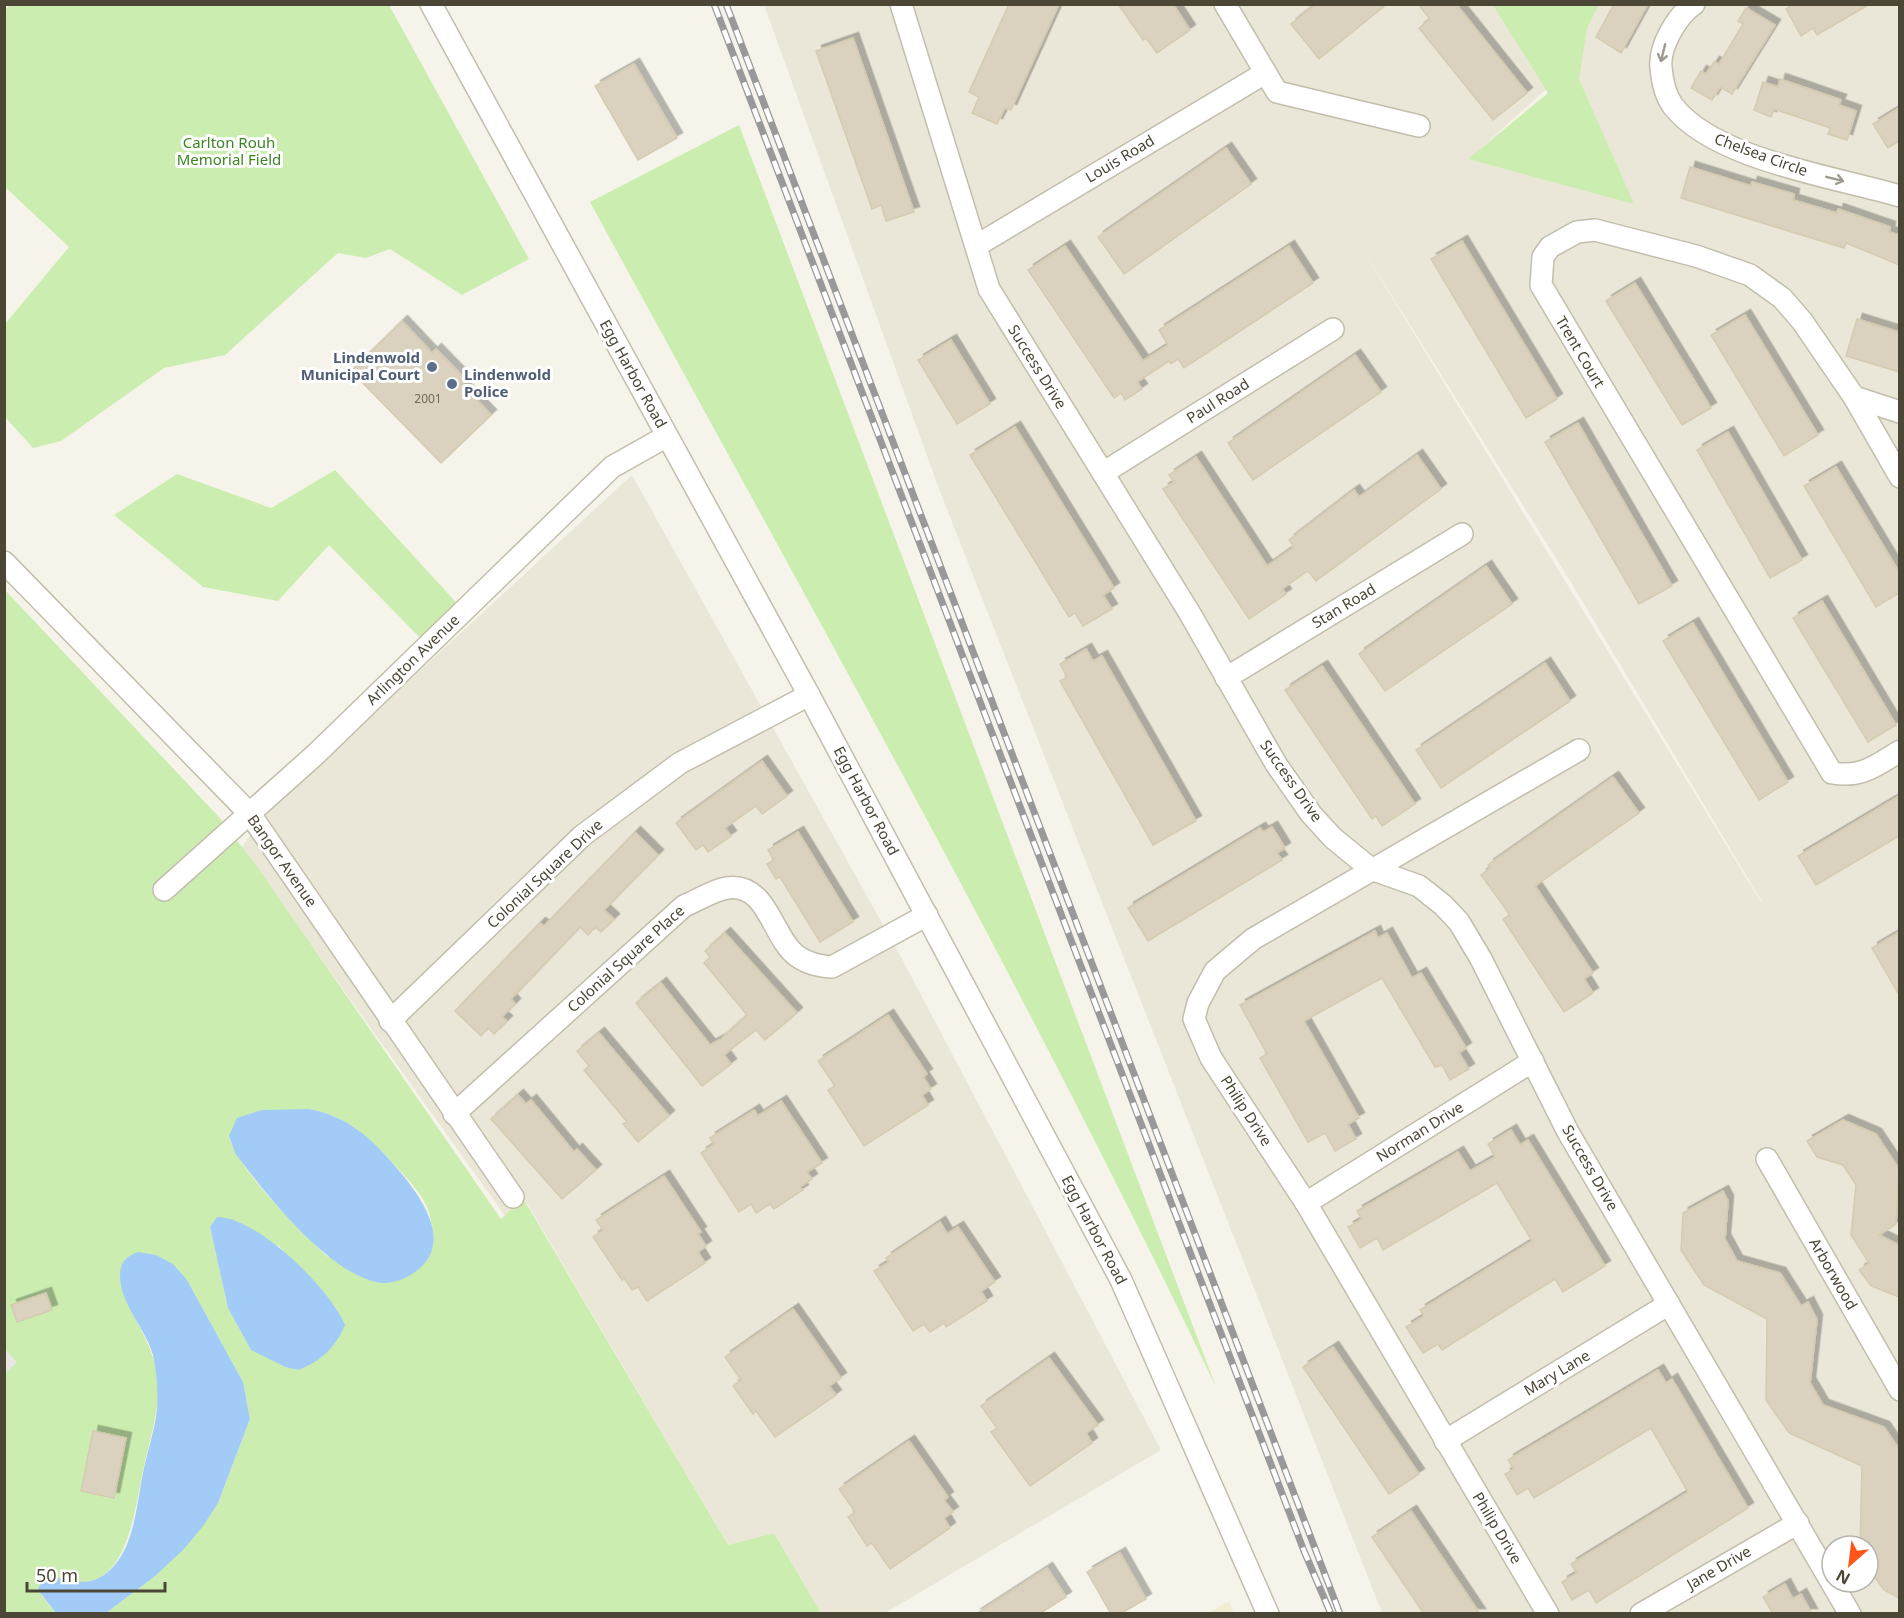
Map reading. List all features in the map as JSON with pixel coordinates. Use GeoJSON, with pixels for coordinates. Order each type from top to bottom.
{"type":"FeatureCollection","features":[{"type":"Feature","properties":{"kind":"street","name":"Egg Harbor Road"},"geometry":{"type":"LineString","coordinates":[[431,4],[809,695],[1121,1280],[1268,1614]]}},
{"type":"Feature","properties":{"kind":"street","name":"Success Drive"},"geometry":{"type":"LineString","coordinates":[[900,4],[989,289],[1103,473],[1276,764],[1311,814],[1371,869],[1419,886],[1460,922],[1568,1132],[1850,1614]]}},
{"type":"Feature","properties":{"kind":"street"},"geometry":{"type":"LineString","coordinates":[[1225,4],[1277,92],[1419,126]]}},
{"type":"Feature","properties":{"kind":"street","name":"Chelsea Circle"},"geometry":{"type":"LineString","coordinates":[[1694,4],[1677,24],[1664,46],[1660,59],[1662,82],[1672,104],[1686,120],[1711,138],[1787,167],[1899,196]]}},
{"type":"Feature","properties":{"kind":"street","name":"Louis Road"},"geometry":{"type":"LineString","coordinates":[[976,246],[1265,73]]}},
{"type":"Feature","properties":{"kind":"street","name":"Trent Court"},"geometry":{"type":"LineString","coordinates":[[1899,477],[1854,397],[1796,314],[1782,298],[1750,275],[1696,256],[1595,231],[1577,232],[1562,239],[1550,247],[1543,257],[1541,285],[1832,773],[1850,776],[1870,770],[1899,751]]}},
{"type":"Feature","properties":{"kind":"street","name":"Paul Road"},"geometry":{"type":"LineString","coordinates":[[1103,473],[1334,329]]}},
{"type":"Feature","properties":{"kind":"street"},"geometry":{"type":"LineString","coordinates":[[1854,397],[1899,412]]}},
{"type":"Feature","properties":{"kind":"street","name":"Arlington Avenue"},"geometry":{"type":"LineString","coordinates":[[164,890],[316,754],[612,467],[667,436]]}},
{"type":"Feature","properties":{"kind":"street","name":"Stan Road"},"geometry":{"type":"LineString","coordinates":[[1226,678],[1462,534]]}},
{"type":"Feature","properties":{"kind":"street","name":"Bangor Avenue"},"geometry":{"type":"LineString","coordinates":[[4,562],[250,814],[513,1197]]}},
{"type":"Feature","properties":{"kind":"street","name":"Colonial Square Drive"},"geometry":{"type":"LineString","coordinates":[[390,1021],[582,836],[680,763],[809,695]]}},
{"type":"Feature","properties":{"kind":"street","name":"Philip Drive"},"geometry":{"type":"LineString","coordinates":[[1548,1614],[1306,1203],[1211,1058],[1194,1019],[1198,1003],[1215,971],[1253,939],[1579,750]]}},
{"type":"Feature","properties":{"kind":"street","name":"Colonial Square Place"},"geometry":{"type":"LineString","coordinates":[[454,1114],[684,906],[726,888],[741,888],[757,897],[795,955],[816,966],[832,967],[927,915]]}},
{"type":"Feature","properties":{"kind":"street","name":"Norman Drive"},"geometry":{"type":"LineString","coordinates":[[1306,1203],[1533,1061]]}},
{"type":"Feature","properties":{"kind":"street","name":"Arborwood"},"geometry":{"type":"LineString","coordinates":[[1767,1159],[1899,1390]]}},
{"type":"Feature","properties":{"kind":"street","name":"Mary Lane"},"geometry":{"type":"LineString","coordinates":[[1446,1441],[1669,1304]]}},
{"type":"Feature","properties":{"kind":"street","name":"Jane Drive"},"geometry":{"type":"LineString","coordinates":[[1641,1614],[1798,1523]]}},
{"type":"Feature","properties":{"kind":"shaded area"},"geometry":{"type":"Polygon","coordinates":[[[764,5],[1899,5],[1899,1613],[1382,1613],[939,489],[764,5]],[[1554,82],[1469,159],[1634,203],[1554,82]],[[1360,245],[1761,902],[1762,902],[1569,579],[1360,245]]]}},
{"type":"Feature","properties":{"kind":"shaded area"},"geometry":{"type":"Polygon","coordinates":[[[632,475],[901,957],[1161,1450],[885,1613],[821,1613],[774,1533],[728,1545],[524,1198],[505,1216],[242,848],[259,819],[632,475]]]}},
{"type":"Feature","properties":{"kind":"shaded area"},"geometry":{"type":"Polygon","coordinates":[[[5,1349],[17,1362],[5,1374],[5,1349]]]}},
{"type":"Feature","properties":{"kind":"shaded area"},"geometry":{"type":"Polygon","coordinates":[[[1229,1601],[1234,1613],[1209,1613],[1229,1601]]]}},
{"type":"Feature","properties":{"kind":"green space","name":"Carlton Rouh Memorial Field"},"geometry":{"type":"Polygon","coordinates":[[[9,5],[389,5],[529,259],[462,295],[390,249],[366,258],[338,253],[225,355],[164,368],[61,441],[33,448],[5,417],[5,324],[69,247],[5,187],[4,12],[9,5]]]}},
{"type":"Feature","properties":{"kind":"green space"},"geometry":{"type":"Polygon","coordinates":[[[1493,5],[1599,5],[1587,28],[1579,79],[1634,204],[1468,159],[1548,93],[1493,5]]]}},
{"type":"Feature","properties":{"kind":"green space"},"geometry":{"type":"Polygon","coordinates":[[[739,125],[1216,1387],[1143,1236],[990,939],[590,202],[739,125]]]}},
{"type":"Feature","properties":{"kind":"green space"},"geometry":{"type":"Polygon","coordinates":[[[335,470],[464,611],[428,646],[329,545],[278,601],[203,587],[114,515],[177,474],[271,508],[335,470]]]}},
{"type":"Feature","properties":{"kind":"green space"},"geometry":{"type":"Polygon","coordinates":[[[4,589],[218,816],[256,865],[501,1219],[523,1198],[728,1545],[774,1533],[821,1613],[106,1613],[154,1577],[218,1503],[250,1419],[243,1382],[187,1280],[120,1275],[128,1302],[152,1353],[158,1381],[156,1415],[129,1533],[121,1553],[110,1569],[96,1579],[76,1582],[52,1576],[42,1596],[56,1613],[5,1613],[4,589]],[[309,1109],[229,1136],[243,1165],[271,1199],[328,1257],[432,1248],[429,1212],[407,1178],[355,1128],[334,1116],[309,1109]],[[210,1227],[228,1308],[251,1349],[285,1367],[298,1370],[298,1267],[279,1246],[210,1227]]]}},
{"type":"Feature","properties":{"kind":"water"},"geometry":{"type":"Polygon","coordinates":[[[309,1109],[332,1116],[362,1133],[388,1158],[420,1199],[433,1231],[433,1246],[426,1261],[412,1274],[392,1282],[381,1283],[351,1272],[332,1259],[295,1226],[235,1153],[229,1136],[237,1118],[262,1110],[309,1109]]]}},
{"type":"Feature","properties":{"kind":"water"},"geometry":{"type":"Polygon","coordinates":[[[217,1217],[234,1220],[272,1242],[309,1275],[337,1310],[345,1325],[332,1347],[320,1358],[298,1370],[285,1367],[251,1350],[228,1308],[210,1227],[217,1217]]]}},
{"type":"Feature","properties":{"kind":"water"},"geometry":{"type":"Polygon","coordinates":[[[138,1252],[156,1255],[173,1264],[187,1280],[243,1382],[250,1419],[218,1503],[184,1549],[154,1577],[106,1613],[56,1613],[38,1590],[41,1580],[55,1578],[82,1582],[92,1581],[102,1576],[121,1557],[134,1520],[157,1409],[153,1355],[128,1306],[121,1286],[120,1270],[123,1263],[138,1252]]]}},
{"type":"Feature","properties":{"kind":"building"},"geometry":{"type":"Polygon","coordinates":[[[1009,4],[1059,4],[1011,110],[1005,108],[997,124],[972,113],[979,97],[969,92],[1009,4]]]}},
{"type":"Feature","properties":{"kind":"building"},"geometry":{"type":"Polygon","coordinates":[[[1118,4],[1173,4],[1190,30],[1157,53],[1146,38],[1143,40],[1118,4]]]}},
{"type":"Feature","properties":{"kind":"building"},"geometry":{"type":"Polygon","coordinates":[[[1316,4],[1387,4],[1319,59],[1291,24],[1316,4]]]}},
{"type":"Feature","properties":{"kind":"building"},"geometry":{"type":"Polygon","coordinates":[[[1418,4],[1456,4],[1527,93],[1493,120],[1419,28],[1430,19],[1418,4]]]}},
{"type":"Feature","properties":{"kind":"building"},"geometry":{"type":"Polygon","coordinates":[[[1614,4],[1648,4],[1621,53],[1596,37],[1614,4]]]}},
{"type":"Feature","properties":{"kind":"building"},"geometry":{"type":"Polygon","coordinates":[[[1794,4],[1870,4],[1817,35],[1813,28],[1801,36],[1786,9],[1794,4]]]}},
{"type":"Feature","properties":{"kind":"building"},"geometry":{"type":"Polygon","coordinates":[[[1746,8],[1775,25],[1732,94],[1720,87],[1712,100],[1691,88],[1701,71],[1706,74],[1714,62],[1719,64],[1743,24],[1738,21],[1746,8]]]}},
{"type":"Feature","properties":{"kind":"building"},"geometry":{"type":"Polygon","coordinates":[[[853,38],[914,212],[886,221],[881,205],[872,209],[816,51],[853,38]]]}},
{"type":"Feature","properties":{"kind":"building"},"geometry":{"type":"Polygon","coordinates":[[[634,64],[677,138],[638,160],[595,86],[634,64]]]}},
{"type":"Feature","properties":{"kind":"building"},"geometry":{"type":"Polygon","coordinates":[[[1780,79],[1841,100],[1839,105],[1856,111],[1847,140],[1828,134],[1830,128],[1774,109],[1771,117],[1754,110],[1763,82],[1778,87],[1780,79]]]}},
{"type":"Feature","properties":{"kind":"building"},"geometry":{"type":"Polygon","coordinates":[[[1899,108],[1899,141],[1888,148],[1873,124],[1899,108]]]}},
{"type":"Feature","properties":{"kind":"building"},"geometry":{"type":"Polygon","coordinates":[[[1226,148],[1251,184],[1124,274],[1098,237],[1226,148]]]}},
{"type":"Feature","properties":{"kind":"building"},"geometry":{"type":"Polygon","coordinates":[[[1690,167],[1751,186],[1752,182],[1794,194],[1793,200],[1837,213],[1838,209],[1890,227],[1889,232],[1899,235],[1899,265],[1846,243],[1844,248],[1681,198],[1690,167]]]}},
{"type":"Feature","properties":{"kind":"building"},"geometry":{"type":"Polygon","coordinates":[[[1462,241],[1557,399],[1526,418],[1431,259],[1462,241]]]}},
{"type":"Feature","properties":{"kind":"building"},"geometry":{"type":"Polygon","coordinates":[[[1065,246],[1143,361],[1168,345],[1159,330],[1289,246],[1313,283],[1184,368],[1178,359],[1171,364],[1169,361],[1137,382],[1142,389],[1125,400],[1121,393],[1114,398],[1028,270],[1065,246]]]}},
{"type":"Feature","properties":{"kind":"building"},"geometry":{"type":"Polygon","coordinates":[[[1635,283],[1711,408],[1682,425],[1606,301],[1635,283]]]}},
{"type":"Feature","properties":{"kind":"building"},"geometry":{"type":"Polygon","coordinates":[[[1745,315],[1818,435],[1784,456],[1711,335],[1745,315]]]}},
{"type":"Feature","properties":{"kind":"building"},"geometry":{"type":"Polygon","coordinates":[[[1857,319],[1899,332],[1899,372],[1846,356],[1857,319]]]}},
{"type":"Feature","properties":{"kind":"building"},"geometry":{"type":"Polygon","coordinates":[[[402,321],[432,353],[436,349],[466,380],[461,384],[491,415],[441,463],[351,371],[402,321]]]}},
{"type":"Feature","properties":{"kind":"building"},"geometry":{"type":"Polygon","coordinates":[[[951,340],[990,404],[957,424],[918,360],[951,340]]]}},
{"type":"Feature","properties":{"kind":"building"},"geometry":{"type":"Polygon","coordinates":[[[1355,355],[1381,392],[1253,480],[1228,443],[1355,355]]]}},
{"type":"Feature","properties":{"kind":"building"},"geometry":{"type":"Polygon","coordinates":[[[1578,423],[1672,586],[1639,604],[1545,442],[1578,423]]]}},
{"type":"Feature","properties":{"kind":"building"},"geometry":{"type":"Polygon","coordinates":[[[1015,427],[1114,588],[1103,595],[1112,609],[1083,626],[1075,613],[1069,617],[970,455],[1015,427]]]}},
{"type":"Feature","properties":{"kind":"building"},"geometry":{"type":"Polygon","coordinates":[[[1728,432],[1802,560],[1770,578],[1697,450],[1728,432]]]}},
{"type":"Feature","properties":{"kind":"building"},"geometry":{"type":"Polygon","coordinates":[[[1417,455],[1441,489],[1316,581],[1308,571],[1282,589],[1286,594],[1249,619],[1163,489],[1174,482],[1169,475],[1196,457],[1267,566],[1294,547],[1289,540],[1354,490],[1359,497],[1417,455]]]}},
{"type":"Feature","properties":{"kind":"building"},"geometry":{"type":"Polygon","coordinates":[[[1836,467],[1899,572],[1899,593],[1876,607],[1804,486],[1836,467]]]}},
{"type":"Feature","properties":{"kind":"building"},"geometry":{"type":"Polygon","coordinates":[[[1486,566],[1512,604],[1385,691],[1359,654],[1486,566]]]}},
{"type":"Feature","properties":{"kind":"building"},"geometry":{"type":"Polygon","coordinates":[[[1822,601],[1896,725],[1868,742],[1793,618],[1822,601]]]}},
{"type":"Feature","properties":{"kind":"building"},"geometry":{"type":"Polygon","coordinates":[[[1693,623],[1788,782],[1759,800],[1663,641],[1693,623]]]}},
{"type":"Feature","properties":{"kind":"building"},"geometry":{"type":"Polygon","coordinates":[[[1086,649],[1093,661],[1102,656],[1196,821],[1153,845],[1060,681],[1067,677],[1060,664],[1086,649]]]}},
{"type":"Feature","properties":{"kind":"building"},"geometry":{"type":"Polygon","coordinates":[[[1545,663],[1570,701],[1441,788],[1416,750],[1545,663]]]}},
{"type":"Feature","properties":{"kind":"building"},"geometry":{"type":"Polygon","coordinates":[[[1322,666],[1415,804],[1382,826],[1376,816],[1372,819],[1285,690],[1322,666]]]}},
{"type":"Feature","properties":{"kind":"building"},"geometry":{"type":"Polygon","coordinates":[[[762,761],[787,796],[762,814],[756,806],[725,828],[731,836],[708,852],[703,845],[696,850],[676,823],[762,761]]]}},
{"type":"Feature","properties":{"kind":"building"},"geometry":{"type":"Polygon","coordinates":[[[1613,777],[1639,813],[1535,886],[1593,973],[1584,979],[1593,993],[1564,1012],[1503,919],[1510,915],[1481,875],[1490,868],[1488,865],[1613,777]]]}},
{"type":"Feature","properties":{"kind":"building"},"geometry":{"type":"Polygon","coordinates":[[[1899,796],[1899,836],[1816,885],[1798,856],[1899,796]]]}},
{"type":"Feature","properties":{"kind":"building"},"geometry":{"type":"Polygon","coordinates":[[[1272,827],[1285,848],[1277,853],[1282,860],[1148,941],[1128,908],[1260,828],[1263,832],[1272,827]]]}},
{"type":"Feature","properties":{"kind":"building"},"geometry":{"type":"Polygon","coordinates":[[[635,832],[658,855],[604,910],[614,919],[601,932],[595,927],[588,935],[580,927],[511,999],[515,1004],[502,1017],[507,1021],[494,1034],[488,1028],[481,1036],[455,1011],[540,923],[544,926],[635,832]]]}},
{"type":"Feature","properties":{"kind":"building"},"geometry":{"type":"Polygon","coordinates":[[[798,832],[853,922],[820,942],[780,877],[776,879],[767,864],[774,860],[768,850],[798,832]]]}},
{"type":"Feature","properties":{"kind":"building"},"geometry":{"type":"Polygon","coordinates":[[[1375,931],[1378,938],[1387,933],[1412,978],[1421,973],[1466,1048],[1459,1053],[1469,1069],[1450,1080],[1442,1065],[1435,1067],[1382,978],[1304,1021],[1359,1118],[1348,1124],[1356,1139],[1335,1151],[1325,1133],[1308,1142],[1260,1058],[1267,1054],[1240,1005],[1375,931]]]}},
{"type":"Feature","properties":{"kind":"building"},"geometry":{"type":"Polygon","coordinates":[[[1899,932],[1899,995],[1872,948],[1899,932]]]}},
{"type":"Feature","properties":{"kind":"building"},"geometry":{"type":"Polygon","coordinates":[[[725,933],[797,1013],[765,1040],[756,1030],[724,1055],[731,1064],[702,1086],[636,1003],[661,983],[710,1045],[721,1039],[747,1015],[704,963],[710,957],[705,951],[725,933]]]}},
{"type":"Feature","properties":{"kind":"building"},"geometry":{"type":"Polygon","coordinates":[[[888,1015],[927,1074],[923,1077],[931,1089],[922,1095],[928,1105],[864,1146],[828,1090],[835,1086],[818,1061],[888,1015]]]}},
{"type":"Feature","properties":{"kind":"building"},"geometry":{"type":"Polygon","coordinates":[[[599,1033],[669,1116],[638,1142],[623,1124],[627,1122],[584,1070],[589,1066],[577,1051],[599,1033]]]}},
{"type":"Feature","properties":{"kind":"building"},"geometry":{"type":"Polygon","coordinates":[[[518,1095],[526,1104],[531,1100],[574,1152],[577,1149],[596,1170],[562,1199],[491,1119],[518,1095]]]}},
{"type":"Feature","properties":{"kind":"building"},"geometry":{"type":"Polygon","coordinates":[[[781,1101],[822,1163],[807,1172],[812,1179],[800,1187],[803,1190],[774,1209],[770,1204],[756,1213],[751,1204],[739,1212],[701,1153],[714,1144],[710,1138],[754,1110],[758,1116],[781,1101]]]}},
{"type":"Feature","properties":{"kind":"building"},"geometry":{"type":"Polygon","coordinates":[[[1843,1120],[1876,1134],[1899,1169],[1896,1224],[1879,1235],[1899,1245],[1899,1297],[1871,1286],[1859,1270],[1869,1263],[1851,1235],[1856,1185],[1843,1165],[1817,1157],[1807,1141],[1843,1120]]]}},
{"type":"Feature","properties":{"kind":"building"},"geometry":{"type":"Polygon","coordinates":[[[1511,1130],[1520,1145],[1528,1140],[1605,1266],[1563,1292],[1555,1279],[1442,1350],[1438,1344],[1423,1353],[1406,1327],[1424,1316],[1420,1310],[1532,1241],[1497,1183],[1383,1250],[1377,1238],[1360,1248],[1348,1227],[1362,1219],[1357,1211],[1458,1152],[1470,1171],[1495,1157],[1488,1144],[1511,1130]]]}},
{"type":"Feature","properties":{"kind":"building"},"geometry":{"type":"Polygon","coordinates":[[[664,1176],[701,1232],[698,1234],[706,1246],[698,1252],[705,1263],[647,1301],[638,1287],[632,1290],[624,1278],[622,1280],[593,1237],[603,1230],[596,1220],[664,1176]]]}},
{"type":"Feature","properties":{"kind":"building"},"geometry":{"type":"Polygon","coordinates":[[[1723,1191],[1728,1201],[1725,1239],[1737,1261],[1780,1273],[1801,1306],[1808,1302],[1817,1320],[1810,1383],[1823,1405],[1884,1427],[1899,1449],[1899,1598],[1884,1590],[1880,1584],[1880,1534],[1860,1534],[1862,1466],[1789,1433],[1766,1400],[1767,1319],[1704,1285],[1681,1250],[1683,1213],[1723,1191]]]}},
{"type":"Feature","properties":{"kind":"building"},"geometry":{"type":"Polygon","coordinates":[[[940,1222],[947,1234],[958,1227],[995,1282],[981,1291],[987,1301],[946,1327],[944,1323],[930,1332],[924,1324],[913,1331],[874,1271],[889,1262],[886,1258],[940,1222]]]}},
{"type":"Feature","properties":{"kind":"building"},"geometry":{"type":"Polygon","coordinates":[[[46,1293],[52,1310],[17,1322],[11,1305],[46,1293]]]}},
{"type":"Feature","properties":{"kind":"building"},"geometry":{"type":"Polygon","coordinates":[[[793,1309],[841,1378],[829,1386],[836,1395],[775,1437],[756,1411],[753,1414],[733,1386],[741,1380],[725,1357],[793,1309]]]}},
{"type":"Feature","properties":{"kind":"building"},"geometry":{"type":"Polygon","coordinates":[[[1333,1347],[1419,1474],[1389,1494],[1303,1367],[1333,1347]]]}},
{"type":"Feature","properties":{"kind":"building"},"geometry":{"type":"Polygon","coordinates":[[[1049,1358],[1098,1425],[1086,1433],[1092,1443],[1030,1486],[991,1432],[997,1428],[981,1406],[1049,1358]]]}},
{"type":"Feature","properties":{"kind":"building"},"geometry":{"type":"Polygon","coordinates":[[[1658,1370],[1666,1383],[1672,1379],[1748,1508],[1596,1603],[1589,1590],[1572,1600],[1562,1582],[1577,1573],[1571,1564],[1688,1492],[1651,1428],[1534,1498],[1528,1488],[1517,1495],[1505,1474],[1514,1469],[1508,1460],[1658,1370]]]}},
{"type":"Feature","properties":{"kind":"building"},"geometry":{"type":"Polygon","coordinates":[[[93,1431],[126,1438],[114,1498],[81,1491],[93,1431]]]}},
{"type":"Feature","properties":{"kind":"building"},"geometry":{"type":"Polygon","coordinates":[[[909,1441],[948,1497],[944,1500],[953,1512],[944,1518],[950,1528],[890,1569],[872,1543],[867,1546],[848,1517],[855,1512],[839,1489],[909,1441]]]}},
{"type":"Feature","properties":{"kind":"building"},"geometry":{"type":"Polygon","coordinates":[[[1411,1511],[1480,1614],[1424,1614],[1372,1537],[1411,1511]]]}},
{"type":"Feature","properties":{"kind":"building"},"geometry":{"type":"Polygon","coordinates":[[[1120,1553],[1146,1599],[1120,1614],[1111,1614],[1087,1572],[1120,1553]]]}},
{"type":"Feature","properties":{"kind":"building"},"geometry":{"type":"Polygon","coordinates":[[[1047,1568],[1066,1597],[1039,1614],[976,1614],[1047,1568]]]}},
{"type":"Feature","properties":{"kind":"building"},"geometry":{"type":"Polygon","coordinates":[[[1785,1584],[1793,1599],[1801,1594],[1812,1614],[1769,1614],[1772,1612],[1763,1597],[1785,1584]]]}},
{"type":"Feature","properties":{"kind":"railway"},"geometry":{"type":"LineString","coordinates":[[714,4],[1304,1551],[1331,1614]]}},
{"type":"Feature","properties":{"kind":"railway"},"geometry":{"type":"LineString","coordinates":[[726,4],[1340,1614]]}},
{"type":"Feature","properties":{"kind":"place","name":"Lindenwold Municipal Court"},"geometry":{"type":"Point","coordinates":[432,367]}},
{"type":"Feature","properties":{"kind":"place","name":"Lindenwold Police"},"geometry":{"type":"Point","coordinates":[452,384]}}]}
